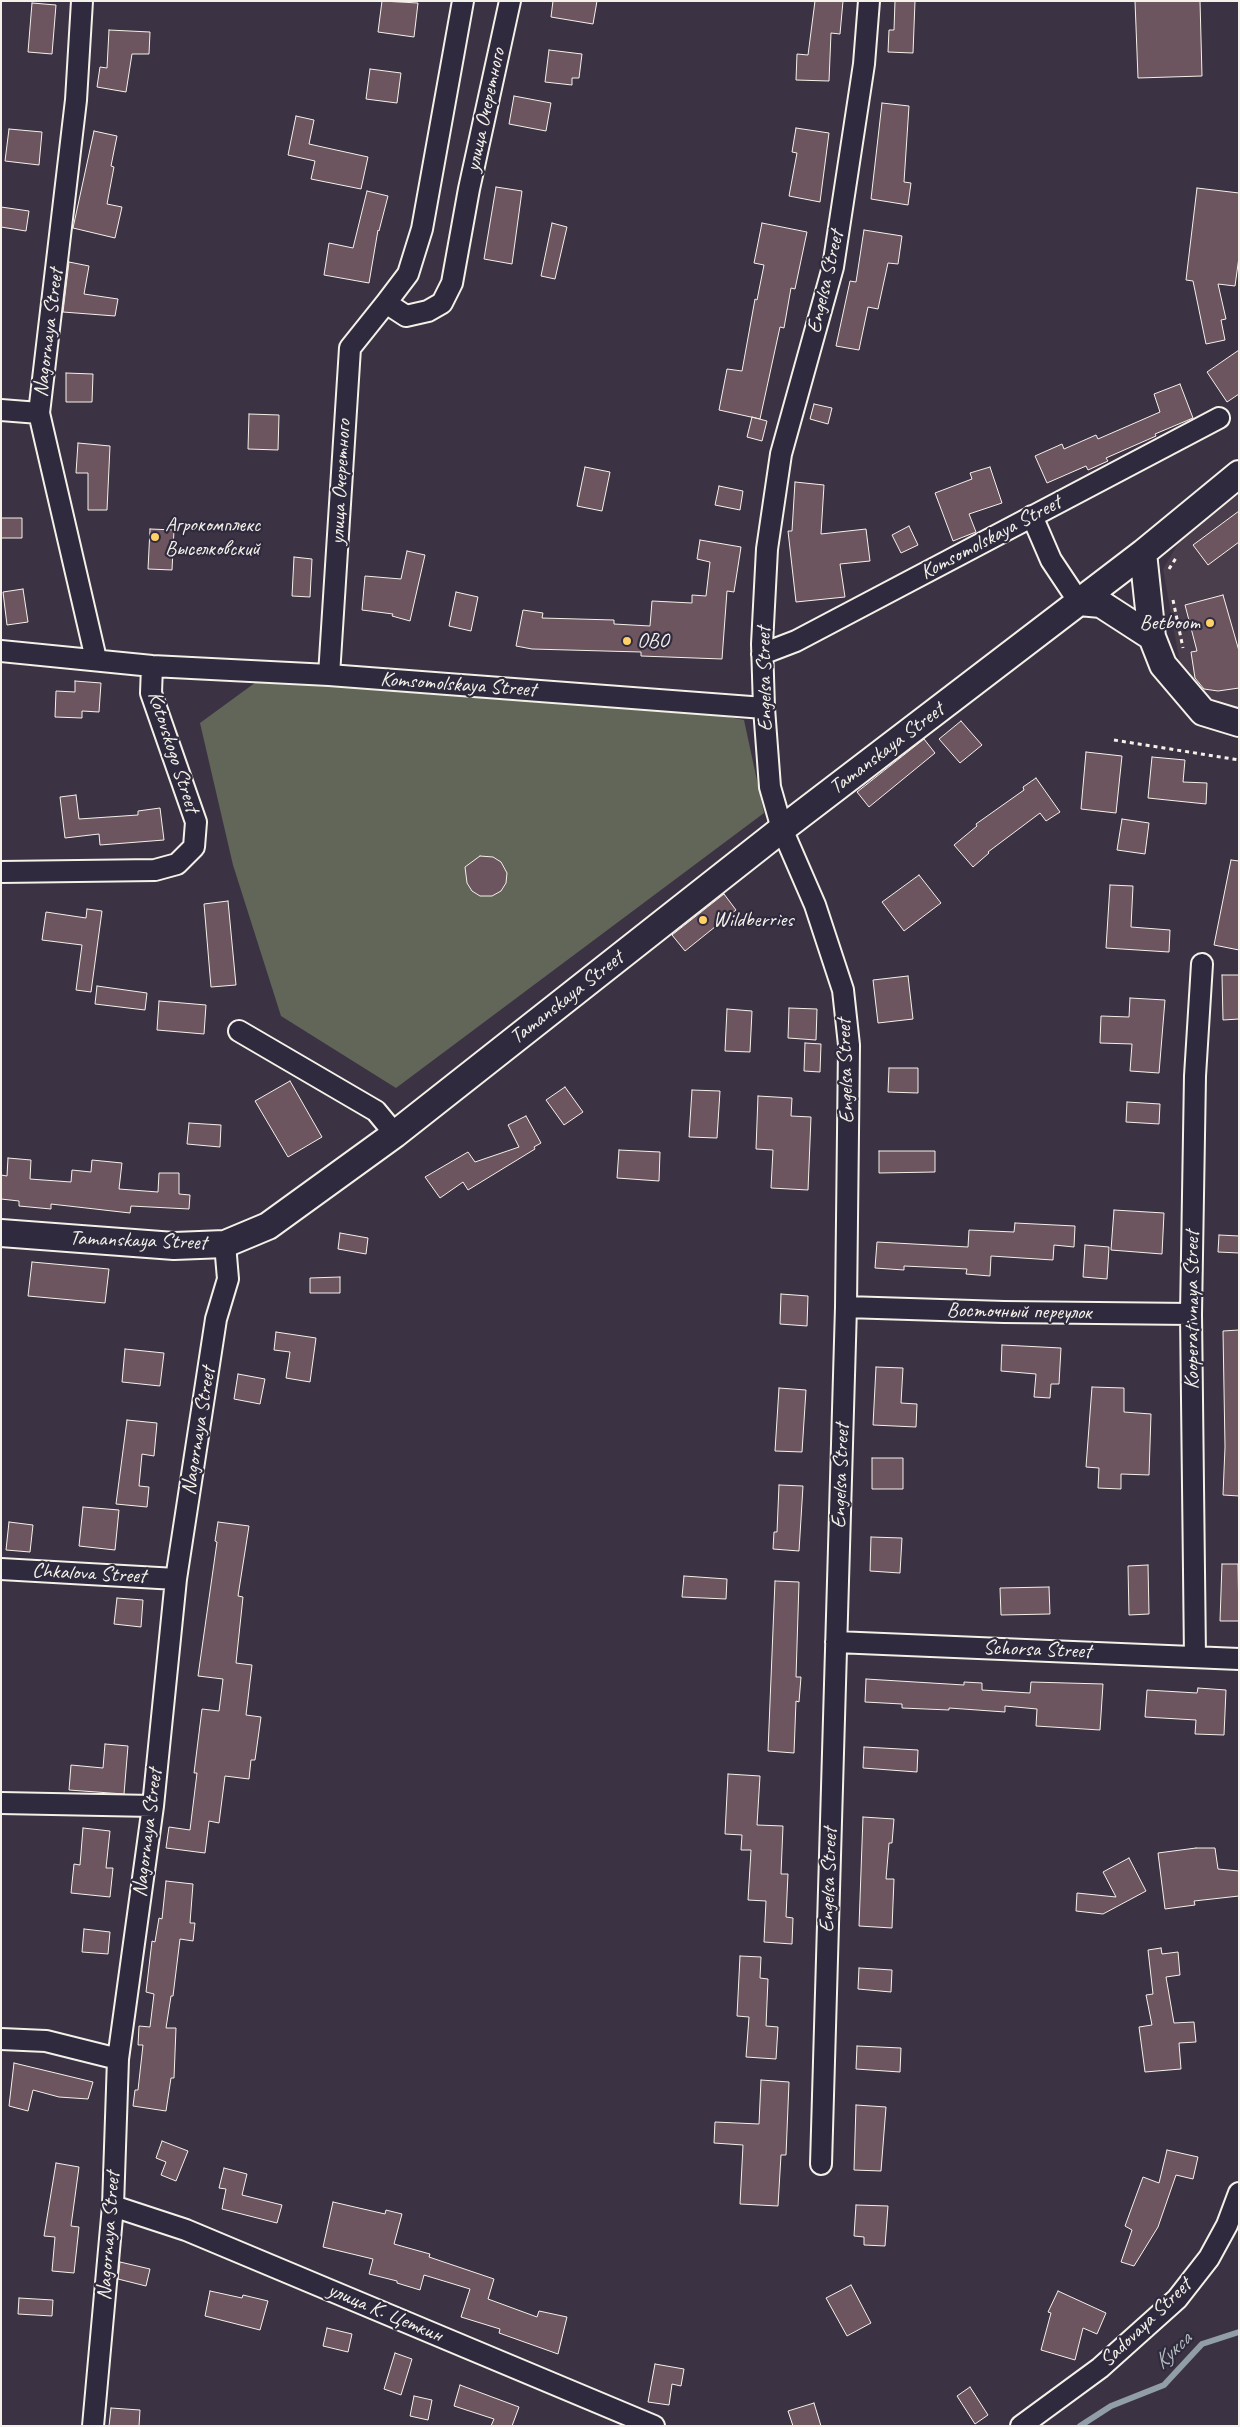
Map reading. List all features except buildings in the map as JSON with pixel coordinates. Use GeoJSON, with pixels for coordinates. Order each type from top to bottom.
{"type":"FeatureCollection","features":[{"type":"Feature","properties":{"kind":"street","name":"Nagornaya Street"},"geometry":{"type":"LineString","coordinates":[[82,1],[76,100],[39,413],[96,659]]}},
{"type":"Feature","properties":{"kind":"street","name":"улица Очеретного"},"geometry":{"type":"LineString","coordinates":[[329,675],[350,348],[408,274],[422,229],[463,1]]}},
{"type":"Feature","properties":{"kind":"street","name":"улица Очеретного"},"geometry":{"type":"LineString","coordinates":[[386,303],[406,316],[428,311],[442,303],[452,283],[469,189],[510,1]]}},
{"type":"Feature","properties":{"kind":"street","name":"Engelsa Street"},"geometry":{"type":"LineString","coordinates":[[821,2164],[846,1307],[849,1045],[842,990],[815,905],[782,829],[770,787],[762,654],[767,549],[781,454],[833,267],[864,64],[869,1]]}},
{"type":"Feature","properties":{"kind":"street"},"geometry":{"type":"LineString","coordinates":[[1,410],[39,413]]}},
{"type":"Feature","properties":{"kind":"street","name":"Komsomolskaya Street"},"geometry":{"type":"LineString","coordinates":[[762,654],[796,642],[1219,418]]}},
{"type":"Feature","properties":{"kind":"street"},"geometry":{"type":"LineString","coordinates":[[1239,474],[1144,553],[1152,637],[1163,665],[1203,712],[1239,723]]}},
{"type":"Feature","properties":{"kind":"street"},"geometry":{"type":"LineString","coordinates":[[1032,516],[1051,560],[1079,602],[1101,604],[1152,637]]}},
{"type":"Feature","properties":{"kind":"street","name":"Tamanskaya Street"},"geometry":{"type":"LineString","coordinates":[[1,1233],[174,1246],[226,1244],[268,1226],[395,1134],[782,829],[1144,553]]}},
{"type":"Feature","properties":{"kind":"street","name":"Komsomolskaya Street"},"geometry":{"type":"LineString","coordinates":[[1,651],[152,666],[329,675],[764,708]]}},
{"type":"Feature","properties":{"kind":"street","name":"Kotovskogo Street"},"geometry":{"type":"LineString","coordinates":[[1,872],[155,870],[177,864],[194,847],[196,822],[151,693],[152,666]]}},
{"type":"Feature","properties":{"kind":"street","name":"Kooperativnaya Street"},"geometry":{"type":"LineString","coordinates":[[1195,1657],[1191,1314],[1194,1076],[1202,964]]}},
{"type":"Feature","properties":{"kind":"street"},"geometry":{"type":"LineString","coordinates":[[239,1031],[376,1111],[395,1134]]}},
{"type":"Feature","properties":{"kind":"street","name":"Nagornaya Street"},"geometry":{"type":"LineString","coordinates":[[92,2426],[113,2206],[118,2059],[152,1806],[176,1579],[216,1319],[228,1279],[226,1244]]}},
{"type":"Feature","properties":{"kind":"street","name":"Восточный переулок"},"geometry":{"type":"LineString","coordinates":[[846,1307],[1191,1314]]}},
{"type":"Feature","properties":{"kind":"street","name":"Chkalova Street"},"geometry":{"type":"LineString","coordinates":[[1,1569],[176,1579]]}},
{"type":"Feature","properties":{"kind":"street","name":"Schorsa Street"},"geometry":{"type":"LineString","coordinates":[[836,1642],[1239,1659]]}},
{"type":"Feature","properties":{"kind":"street"},"geometry":{"type":"LineString","coordinates":[[1,1803],[152,1806]]}},
{"type":"Feature","properties":{"kind":"street"},"geometry":{"type":"LineString","coordinates":[[1,2039],[46,2041],[118,2059]]}},
{"type":"Feature","properties":{"kind":"street","name":"Sadovaya Street"},"geometry":{"type":"LineString","coordinates":[[1021,2426],[1100,2368],[1177,2299],[1209,2258],[1239,2194]]}},
{"type":"Feature","properties":{"kind":"street","name":"улица К. Цеткин"},"geometry":{"type":"LineString","coordinates":[[113,2206],[186,2230],[654,2426]]}},
{"type":"Feature","properties":{"kind":"path"},"geometry":{"type":"LineString","coordinates":[[1168,572],[1177,556]]}},
{"type":"Feature","properties":{"kind":"path"},"geometry":{"type":"LineString","coordinates":[[1173,598],[1183,652]]}},
{"type":"Feature","properties":{"kind":"path"},"geometry":{"type":"LineString","coordinates":[[1114,740],[1239,760]]}},
{"type":"Feature","properties":{"kind":"shaded area"},"geometry":{"type":"Polygon","coordinates":[[[1239,494],[1239,713],[1209,705],[1182,675],[1163,569],[1182,537],[1239,494]]]}},
{"type":"Feature","properties":{"kind":"green space"},"geometry":{"type":"Polygon","coordinates":[[[263,677],[682,708],[744,720],[764,813],[396,1088],[281,1016],[233,865],[200,723],[263,677]]]}},
{"type":"Feature","properties":{"kind":"waterway","name":"Кукса"},"geometry":{"type":"LineString","coordinates":[[1080,2426],[1111,2406],[1164,2385],[1202,2344],[1239,2332]]}},
{"type":"Feature","properties":{"kind":"place","name":"Агрокомплекс Выселковский"},"geometry":{"type":"Point","coordinates":[155,537]}},
{"type":"Feature","properties":{"kind":"place","name":"Betboom"},"geometry":{"type":"Point","coordinates":[1210,623]}},
{"type":"Feature","properties":{"kind":"place","name":"ОВО"},"geometry":{"type":"Point","coordinates":[627,641]}},
{"type":"Feature","properties":{"kind":"place","name":"Wildberries"},"geometry":{"type":"Point","coordinates":[703,920]}}]}
